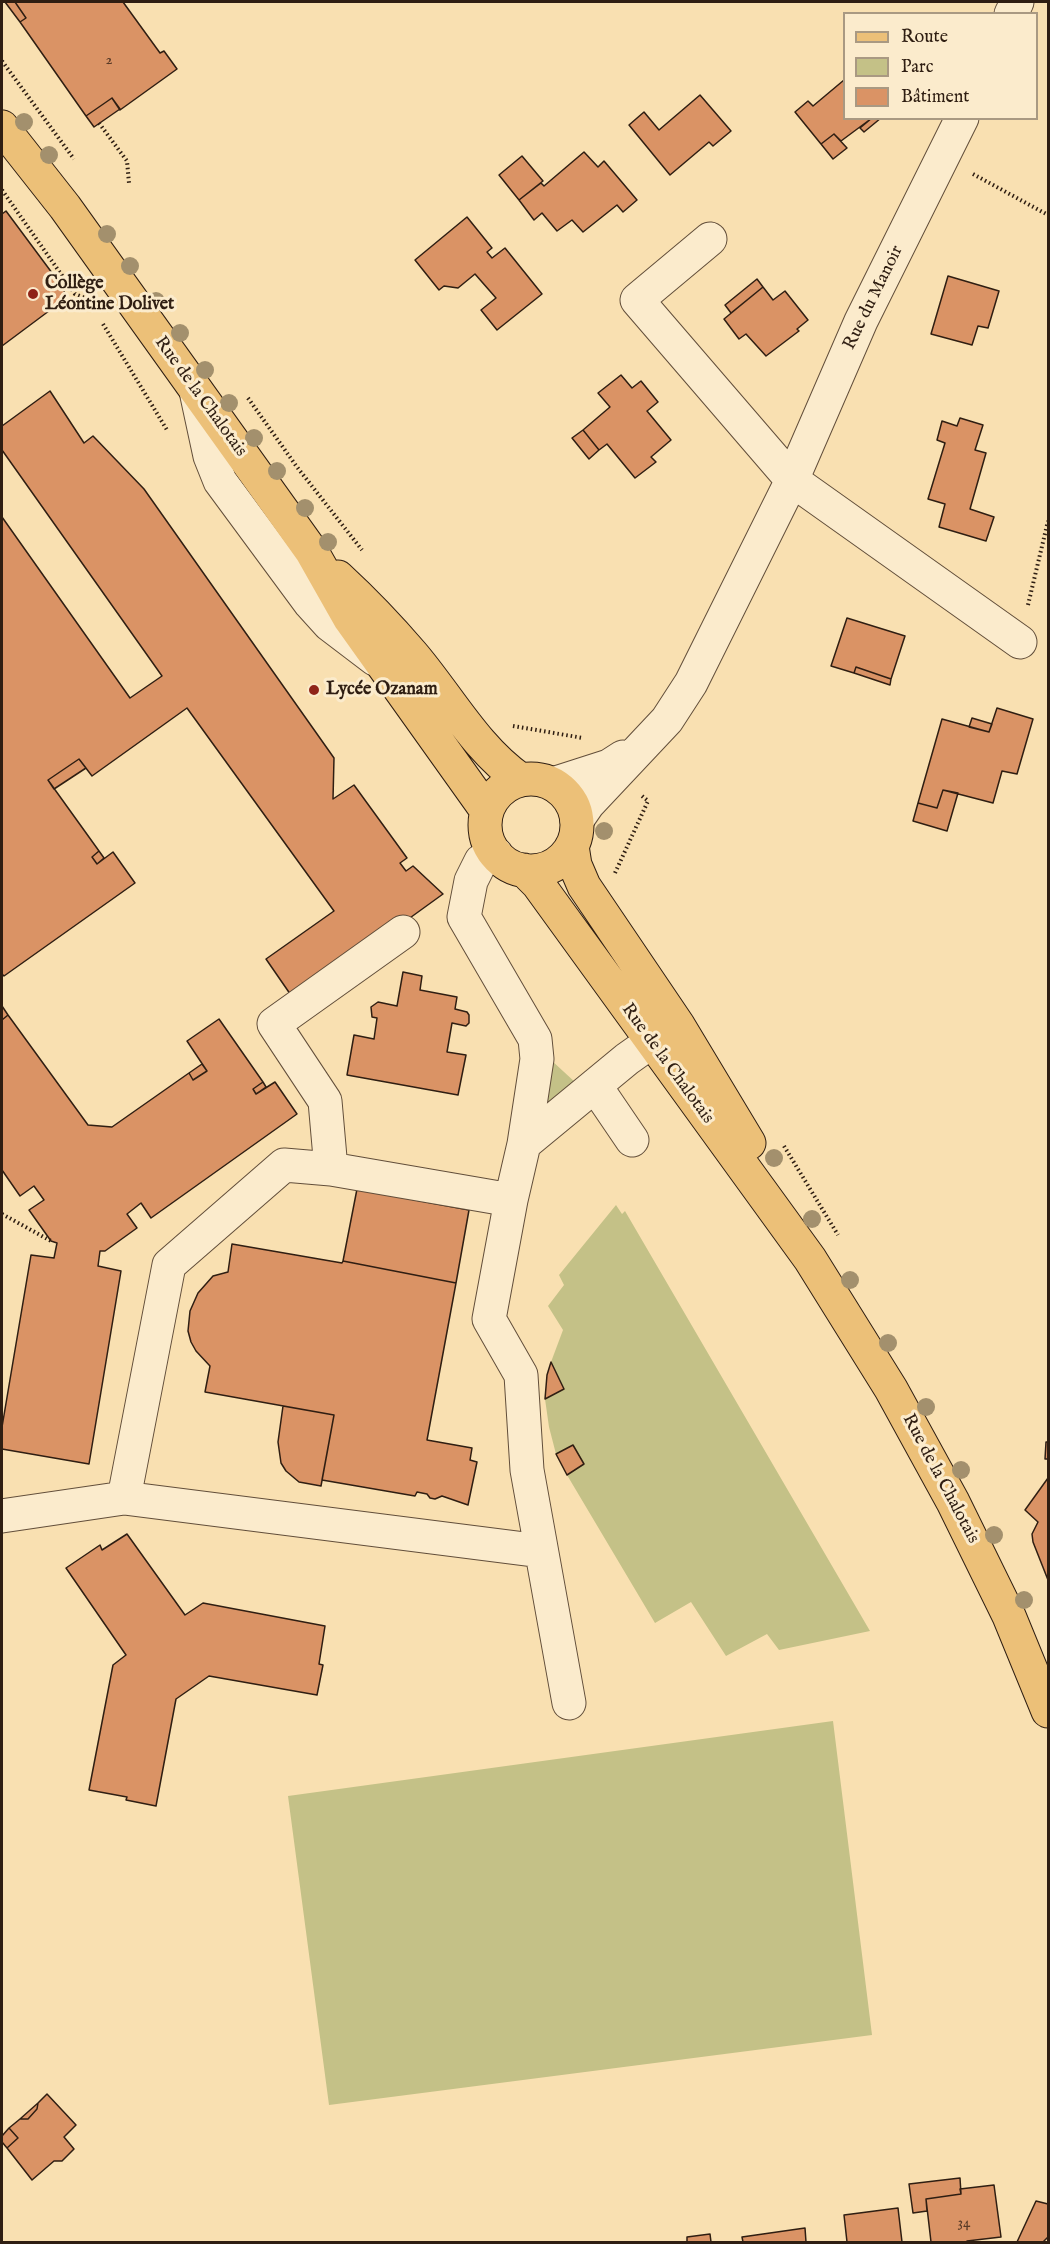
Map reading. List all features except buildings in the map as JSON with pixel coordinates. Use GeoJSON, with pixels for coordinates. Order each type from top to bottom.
{"type":"FeatureCollection","features":[{"type":"Feature","properties":{"kind":"main road","name":"Rue de la Chalotais"},"geometry":{"type":"LineString","coordinates":[[2,127],[65,207],[312,552],[350,619],[487,811]]}},
{"type":"Feature","properties":{"kind":"main road","name":"Rue de la Chalotais"},"geometry":{"type":"LineString","coordinates":[[312,552],[367,604],[413,654],[488,752],[520,780]]}},
{"type":"Feature","properties":{"kind":"main road"},"geometry":{"type":"LineString","coordinates":[[538,779],[553,784],[565,793],[573,805],[574,833],[563,858],[551,866],[538,870],[524,870],[508,865],[496,854],[488,841],[485,826],[487,811],[494,797],[506,786],[520,780],[538,779]]}},
{"type":"Feature","properties":{"kind":"main road","name":"Rue de la Chalotais"},"geometry":{"type":"LineString","coordinates":[[574,833],[575,865],[584,886],[678,1025],[753,1151],[810,1259],[891,1389],[954,1502],[1009,1616],[1048,1711]]}},
{"type":"Feature","properties":{"kind":"main road","name":"Rue de la Chalotais"},"geometry":{"type":"LineString","coordinates":[[524,870],[538,884],[810,1259]]}},
{"type":"Feature","properties":{"kind":"street","name":"Rue du Manoir"},"geometry":{"type":"LineString","coordinates":[[574,833],[588,804],[613,770],[645,743],[667,720],[691,683],[792,480],[861,321],[961,120]]}},
{"type":"Feature","properties":{"kind":"street"},"geometry":{"type":"LineString","coordinates":[[710,239],[637,300],[792,480],[1020,642]]}},
{"type":"Feature","properties":{"kind":"street"},"geometry":{"type":"LineString","coordinates":[[196,391],[210,456],[220,480],[310,603],[329,624],[380,661]]}},
{"type":"Feature","properties":{"kind":"street"},"geometry":{"type":"LineString","coordinates":[[553,784],[613,770]]}},
{"type":"Feature","properties":{"kind":"street"},"geometry":{"type":"LineString","coordinates":[[496,854],[482,861],[471,881],[464,917],[536,1039],[537,1059],[524,1144],[489,1319],[521,1375],[527,1470],[569,1703]]}},
{"type":"Feature","properties":{"kind":"street"},"geometry":{"type":"LineString","coordinates":[[331,1169],[325,1101],[274,1024],[403,932]]}},
{"type":"Feature","properties":{"kind":"street"},"geometry":{"type":"LineString","coordinates":[[524,1144],[651,1042]]}},
{"type":"Feature","properties":{"kind":"street"},"geometry":{"type":"LineString","coordinates":[[586,1094],[625,1145]]}},
{"type":"Feature","properties":{"kind":"street"},"geometry":{"type":"LineString","coordinates":[[123,1498],[169,1265],[284,1165],[331,1169],[511,1200]]}},
{"type":"Feature","properties":{"kind":"street"},"geometry":{"type":"LineString","coordinates":[[2,1516],[123,1498],[541,1551]]}},
{"type":"Feature","properties":{"kind":"path"},"geometry":{"type":"LineString","coordinates":[[2,61],[76,161]]}},
{"type":"Feature","properties":{"kind":"path"},"geometry":{"type":"LineString","coordinates":[[99,123],[127,161],[129,183]]}},
{"type":"Feature","properties":{"kind":"path"},"geometry":{"type":"LineString","coordinates":[[943,158],[1048,215]]}},
{"type":"Feature","properties":{"kind":"path"},"geometry":{"type":"LineString","coordinates":[[242,390],[304,476],[367,557]]}},
{"type":"Feature","properties":{"kind":"path"},"geometry":{"type":"LineString","coordinates":[[1020,642],[1048,521]]}},
{"type":"Feature","properties":{"kind":"path"},"geometry":{"type":"LineString","coordinates":[[506,722],[512,726],[571,735],[588,740],[613,770],[648,801],[611,882]]}},
{"type":"Feature","properties":{"kind":"path"},"geometry":{"type":"LineString","coordinates":[[783,1144],[844,1244]]}},
{"type":"Feature","properties":{"kind":"path"},"geometry":{"type":"LineString","coordinates":[[2,1214],[51,1241]]}},
{"type":"Feature","properties":{"kind":"green space"},"geometry":{"type":"Polygon","coordinates":[[[551,1060],[576,1083],[544,1119],[551,1060]]]}},
{"type":"Feature","properties":{"kind":"green space"},"geometry":{"type":"Polygon","coordinates":[[[616,1205],[622,1214],[625,1211],[870,1631],[779,1650],[767,1634],[726,1656],[691,1602],[655,1623],[567,1475],[584,1464],[556,1454],[545,1399],[564,1388],[551,1362],[563,1330],[548,1306],[564,1285],[559,1275],[616,1205]]]}},
{"type":"Feature","properties":{"kind":"green space"},"geometry":{"type":"Polygon","coordinates":[[[833,1721],[872,2035],[329,2105],[288,1796],[833,1721]]]}},
{"type":"Feature","properties":{"kind":"place","name":"Collège Léontine Dolivet"},"geometry":{"type":"Point","coordinates":[33,294]}},
{"type":"Feature","properties":{"kind":"place","name":"Lycée Ozanam"},"geometry":{"type":"Point","coordinates":[314,690]}}]}
